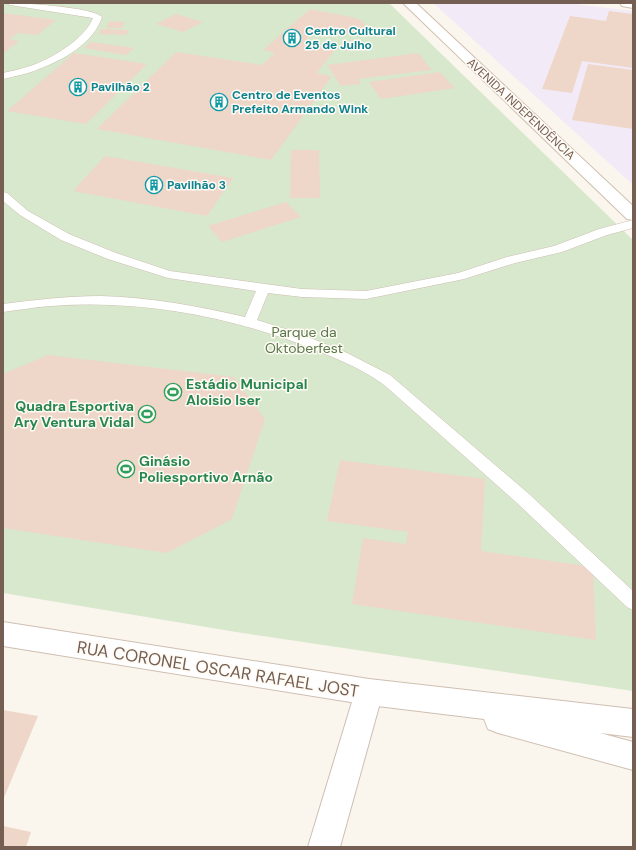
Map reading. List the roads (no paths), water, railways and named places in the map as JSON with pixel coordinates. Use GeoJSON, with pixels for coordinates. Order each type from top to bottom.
{"type":"FeatureCollection","features":[{"type":"Feature","properties":{"kind":"main road","name":"AVENIDA INDEPENDÊNCIA"},"geometry":{"type":"LineString","coordinates":[[409,3],[633,215]]}},
{"type":"Feature","properties":{"kind":"main road"},"geometry":{"type":"LineString","coordinates":[[626,3],[633,4]]}},
{"type":"Feature","properties":{"kind":"main road","name":"RUA CORONEL OSCAR RAFAEL JOST"},"geometry":{"type":"LineString","coordinates":[[3,634],[369,692],[433,701],[633,723]]}},
{"type":"Feature","properties":{"kind":"main road"},"geometry":{"type":"LineString","coordinates":[[324,847],[369,692]]}},
{"type":"Feature","properties":{"kind":"main road","name":"RUA CORONEL OSCAR RAFAEL JOST"},"geometry":{"type":"LineString","coordinates":[[433,701],[633,756]]}},
{"type":"Feature","properties":{"kind":"lane"},"geometry":{"type":"LineString","coordinates":[[3,76],[35,68],[63,54],[85,37],[95,26],[98,17],[67,10],[10,3]]}},
{"type":"Feature","properties":{"kind":"lane"},"geometry":{"type":"LineString","coordinates":[[67,10],[76,3]]}},
{"type":"Feature","properties":{"kind":"lane"},"geometry":{"type":"LineString","coordinates":[[3,195],[24,213],[65,238],[112,256],[181,276],[302,293],[366,295],[460,276],[511,260],[558,249],[604,232],[633,224]]}},
{"type":"Feature","properties":{"kind":"lane"},"geometry":{"type":"LineString","coordinates":[[249,323],[264,288]]}},
{"type":"Feature","properties":{"kind":"lane"},"geometry":{"type":"LineString","coordinates":[[3,308],[59,302],[107,300],[154,302],[216,314],[278,331],[312,344],[387,379],[522,497],[633,602]]}},
{"type":"Feature","properties":{"kind":"place","name":"Centro Cultural 25 de Julho"},"geometry":{"type":"Point","coordinates":[292,38]}},
{"type":"Feature","properties":{"kind":"place","name":"Pavilhão 2"},"geometry":{"type":"Point","coordinates":[78,87]}},
{"type":"Feature","properties":{"kind":"place","name":"Centro de Eventos Prefeito Armando Wink"},"geometry":{"type":"Point","coordinates":[219,102]}},
{"type":"Feature","properties":{"kind":"place","name":"Pavilhão 3"},"geometry":{"type":"Point","coordinates":[154,185]}},
{"type":"Feature","properties":{"kind":"place","name":"Estádio Municipal Aloisio Iser"},"geometry":{"type":"Point","coordinates":[173,392]}},
{"type":"Feature","properties":{"kind":"place","name":"Quadra Esportiva Ary Ventura Vidal"},"geometry":{"type":"Point","coordinates":[147,414]}},
{"type":"Feature","properties":{"kind":"place","name":"Ginásio Poliesportivo Arnão"},"geometry":{"type":"Point","coordinates":[126,469]}},
{"type":"Feature","properties":{"kind":"park label","name":"Parque da Oktoberfest"},"geometry":{"type":"Point","coordinates":[304,340]}}]}
